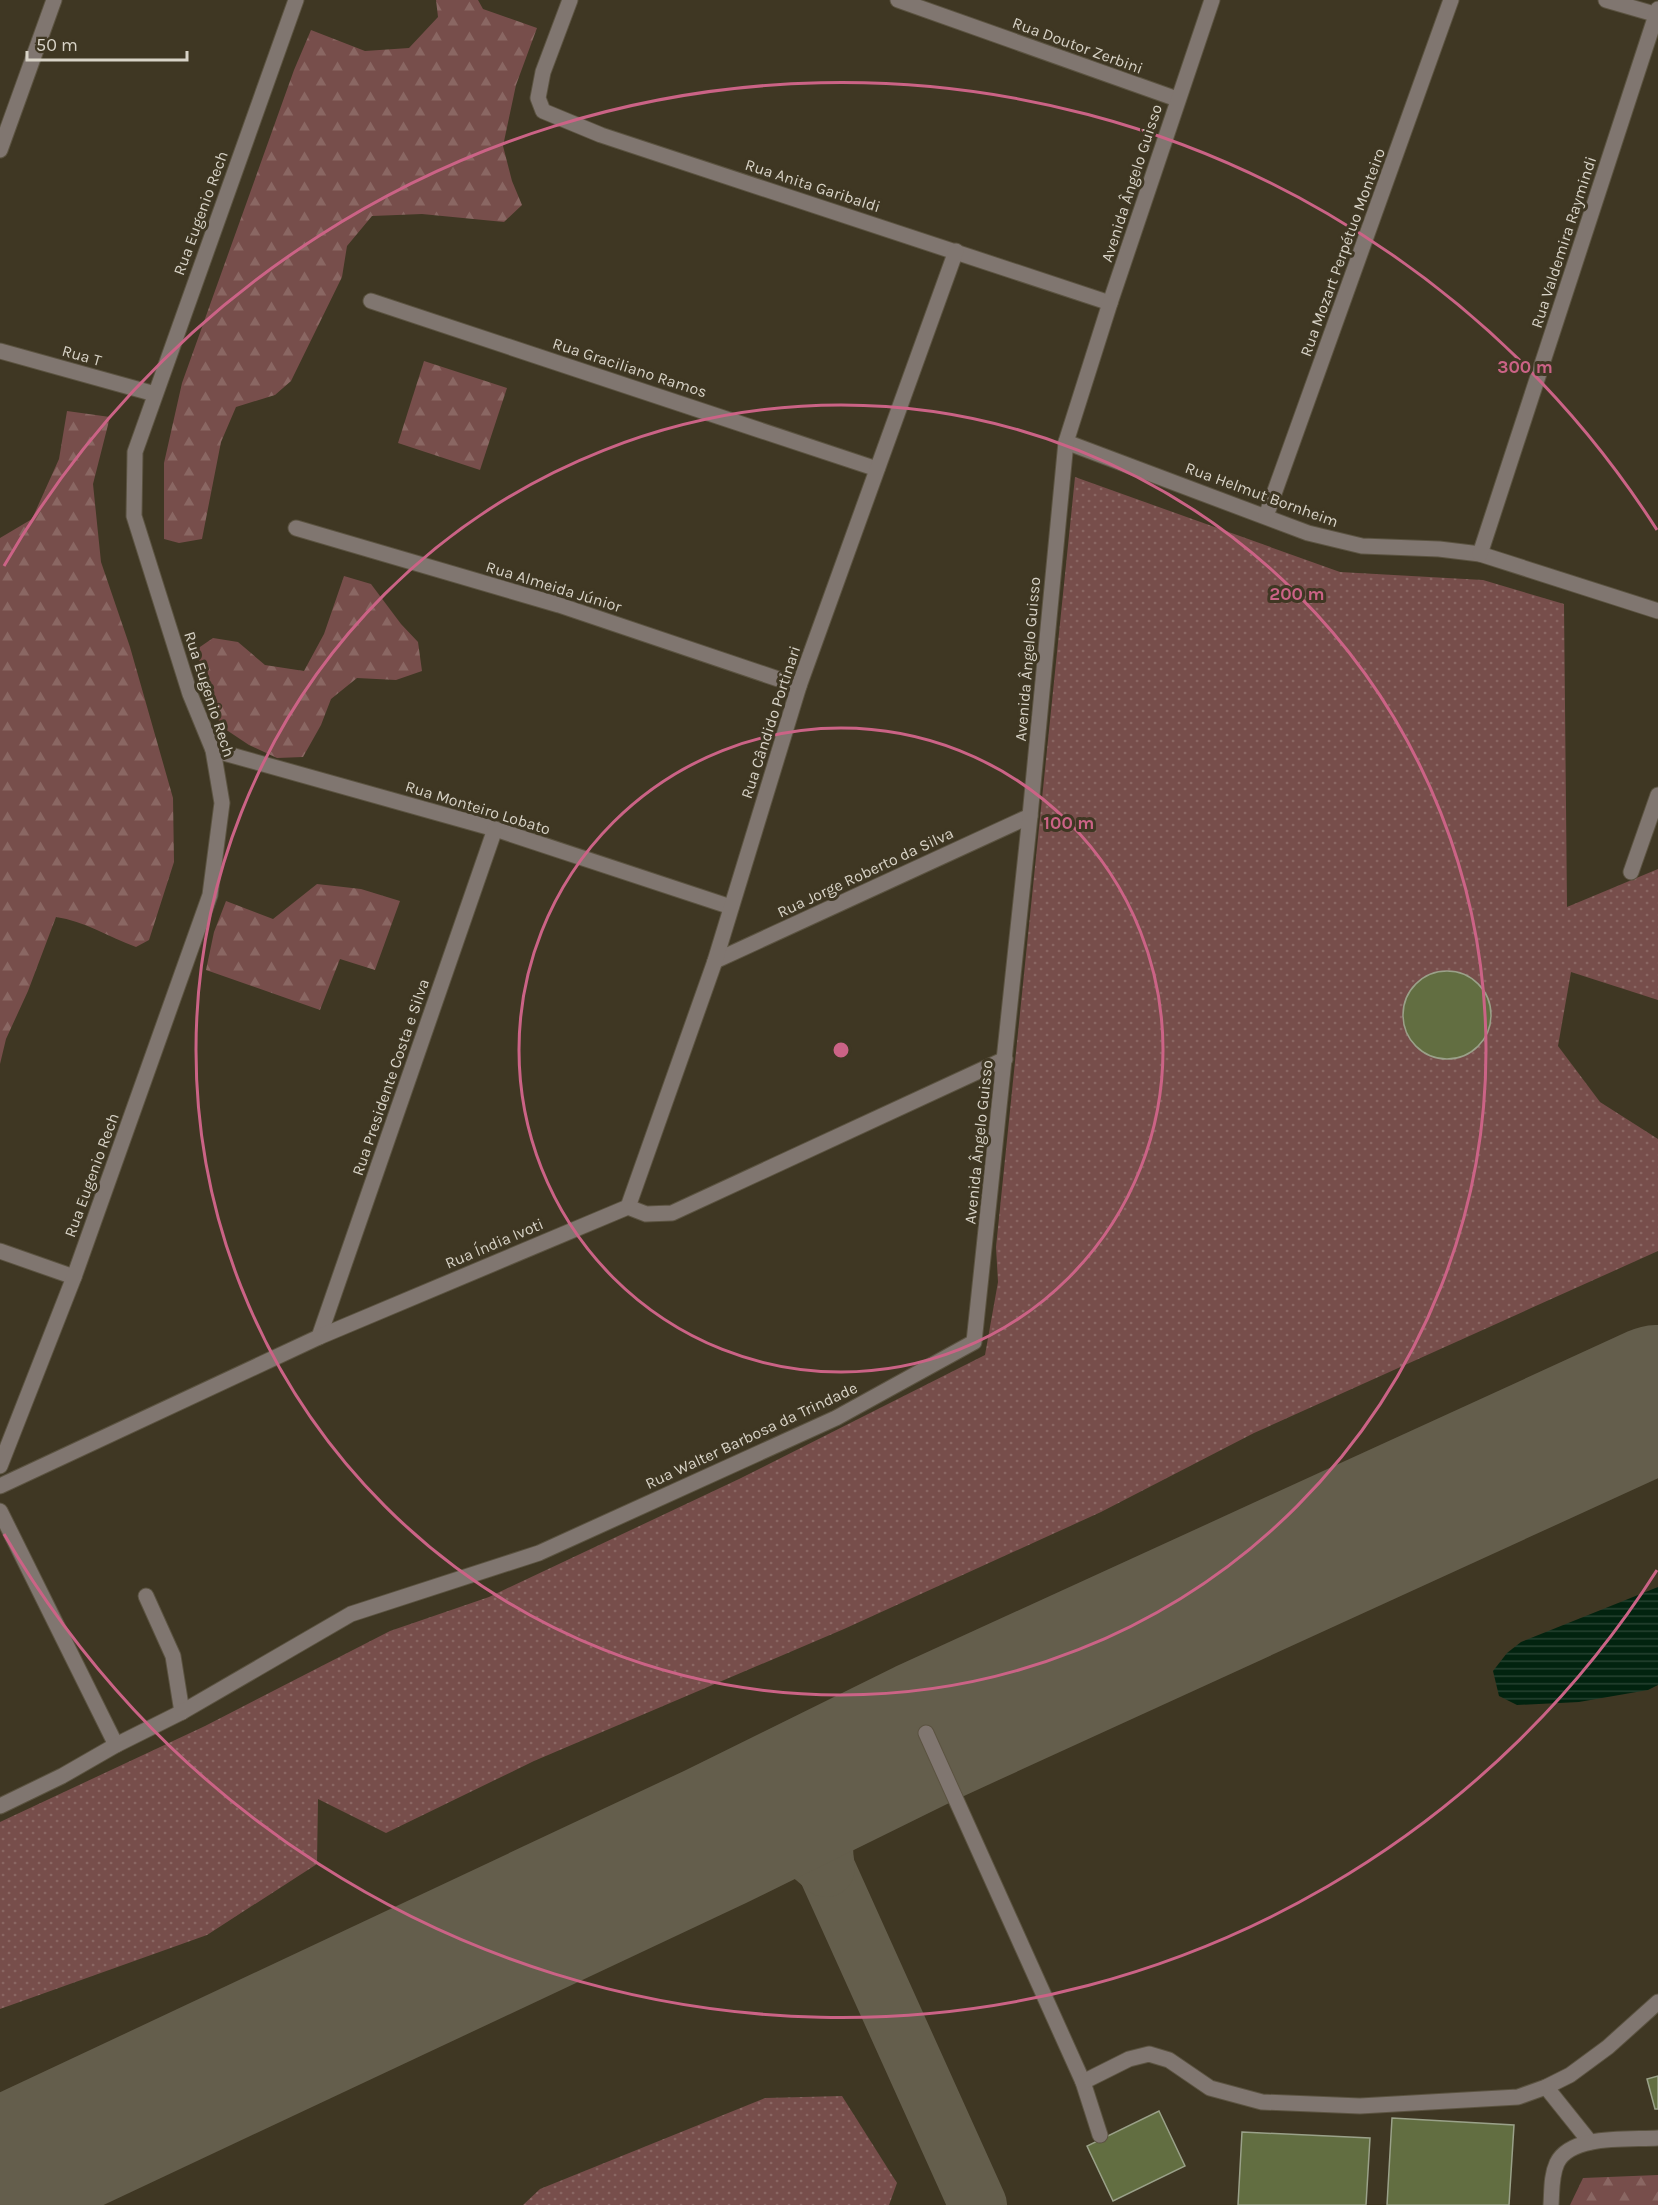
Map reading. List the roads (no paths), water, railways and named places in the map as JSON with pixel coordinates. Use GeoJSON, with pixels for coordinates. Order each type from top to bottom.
{"type":"FeatureCollection","features":[{"type":"Feature","properties":{"kind":"street"},"geometry":{"type":"LineString","coordinates":[[0,150],[54,0]]}},
{"type":"Feature","properties":{"kind":"street","name":"Rua Eugenio Rech"},"geometry":{"type":"LineString","coordinates":[[0,1466],[74,1277],[210,895],[222,803],[213,750],[190,694],[134,516],[135,452],[296,0]]}},
{"type":"Feature","properties":{"kind":"street","name":"Rua Anita Garibaldi"},"geometry":{"type":"LineString","coordinates":[[570,0],[543,72],[538,98],[543,111],[601,135],[1110,303]]}},
{"type":"Feature","properties":{"kind":"street","name":"Rua Doutor Zerbini"},"geometry":{"type":"LineString","coordinates":[[898,0],[1177,99]]}},
{"type":"Feature","properties":{"kind":"street","name":"Avenida Ângelo Guisso"},"geometry":{"type":"LineString","coordinates":[[974,1342],[1030,816],[1066,441],[1177,99],[1212,0]]}},
{"type":"Feature","properties":{"kind":"street","name":"Rua Mozart Perpétuo Monteiro"},"geometry":{"type":"LineString","coordinates":[[1266,516],[1451,0]]}},
{"type":"Feature","properties":{"kind":"street"},"geometry":{"type":"LineString","coordinates":[[1606,0],[1657,13]]}},
{"type":"Feature","properties":{"kind":"street","name":"Rua Valdemira Raymindi"},"geometry":{"type":"LineString","coordinates":[[1480,554],[1657,13]]}},
{"type":"Feature","properties":{"kind":"street","name":"Rua Cândido Portinari"},"geometry":{"type":"LineString","coordinates":[[628,1206],[715,961],[800,686],[956,251]]}},
{"type":"Feature","properties":{"kind":"street","name":"Rua Graciliano Ramos"},"geometry":{"type":"LineString","coordinates":[[371,301],[877,469]]}},
{"type":"Feature","properties":{"kind":"street","name":"Rua T"},"geometry":{"type":"LineString","coordinates":[[0,351],[155,394]]}},
{"type":"Feature","properties":{"kind":"street","name":"Rua Helmut Bornheim"},"geometry":{"type":"LineString","coordinates":[[1066,441],[1308,533],[1362,546],[1440,549],[1480,554],[1658,611]]}},
{"type":"Feature","properties":{"kind":"street","name":"Rua Almeida Júnior"},"geometry":{"type":"LineString","coordinates":[[296,528],[560,605],[800,686]]}},
{"type":"Feature","properties":{"kind":"street","name":"Rua Monteiro Lobato"},"geometry":{"type":"LineString","coordinates":[[213,750],[495,829],[731,908]]}},
{"type":"Feature","properties":{"kind":"street"},"geometry":{"type":"LineString","coordinates":[[1631,872],[1658,795]]}},
{"type":"Feature","properties":{"kind":"street","name":"Rua Jorge Roberto da Silva"},"geometry":{"type":"LineString","coordinates":[[715,961],[1030,816]]}},
{"type":"Feature","properties":{"kind":"street","name":"Rua Presidente Costa e Silva"},"geometry":{"type":"LineString","coordinates":[[319,1337],[495,829]]}},
{"type":"Feature","properties":{"kind":"street"},"geometry":{"type":"LineString","coordinates":[[628,1206],[646,1214],[672,1213],[1005,1059]]}},
{"type":"Feature","properties":{"kind":"street","name":"Rua Índia Ivoti"},"geometry":{"type":"LineString","coordinates":[[0,1486],[319,1337],[628,1206]]}},
{"type":"Feature","properties":{"kind":"street"},"geometry":{"type":"LineString","coordinates":[[0,1251],[74,1277]]}},
{"type":"Feature","properties":{"kind":"street","name":"Rua Walter Barbosa da Trindade"},"geometry":{"type":"LineString","coordinates":[[0,1806],[182,1712],[351,1614],[539,1553],[836,1418],[974,1342]]}},
{"type":"Feature","properties":{"kind":"street"},"geometry":{"type":"LineString","coordinates":[[0,1510],[116,1745]]}},
{"type":"Feature","properties":{"kind":"street"},"geometry":{"type":"LineString","coordinates":[[146,1596],[173,1656],[182,1712]]}},
{"type":"Feature","properties":{"kind":"street"},"geometry":{"type":"LineString","coordinates":[[926,1733],[1083,2082],[1101,2136]]}},
{"type":"Feature","properties":{"kind":"street"},"geometry":{"type":"LineString","coordinates":[[1083,2082],[1129,2059],[1149,2054],[1169,2060],[1210,2088],[1262,2102],[1360,2106],[1518,2097],[1570,2075],[1608,2047],[1658,2002]]}},
{"type":"Feature","properties":{"kind":"street"},"geometry":{"type":"LineString","coordinates":[[1546,2087],[1590,2142]]}},
{"type":"Feature","properties":{"kind":"street"},"geometry":{"type":"LineString","coordinates":[[1551,2205],[1552,2179],[1557,2161],[1575,2145],[1658,2138]]}}]}
